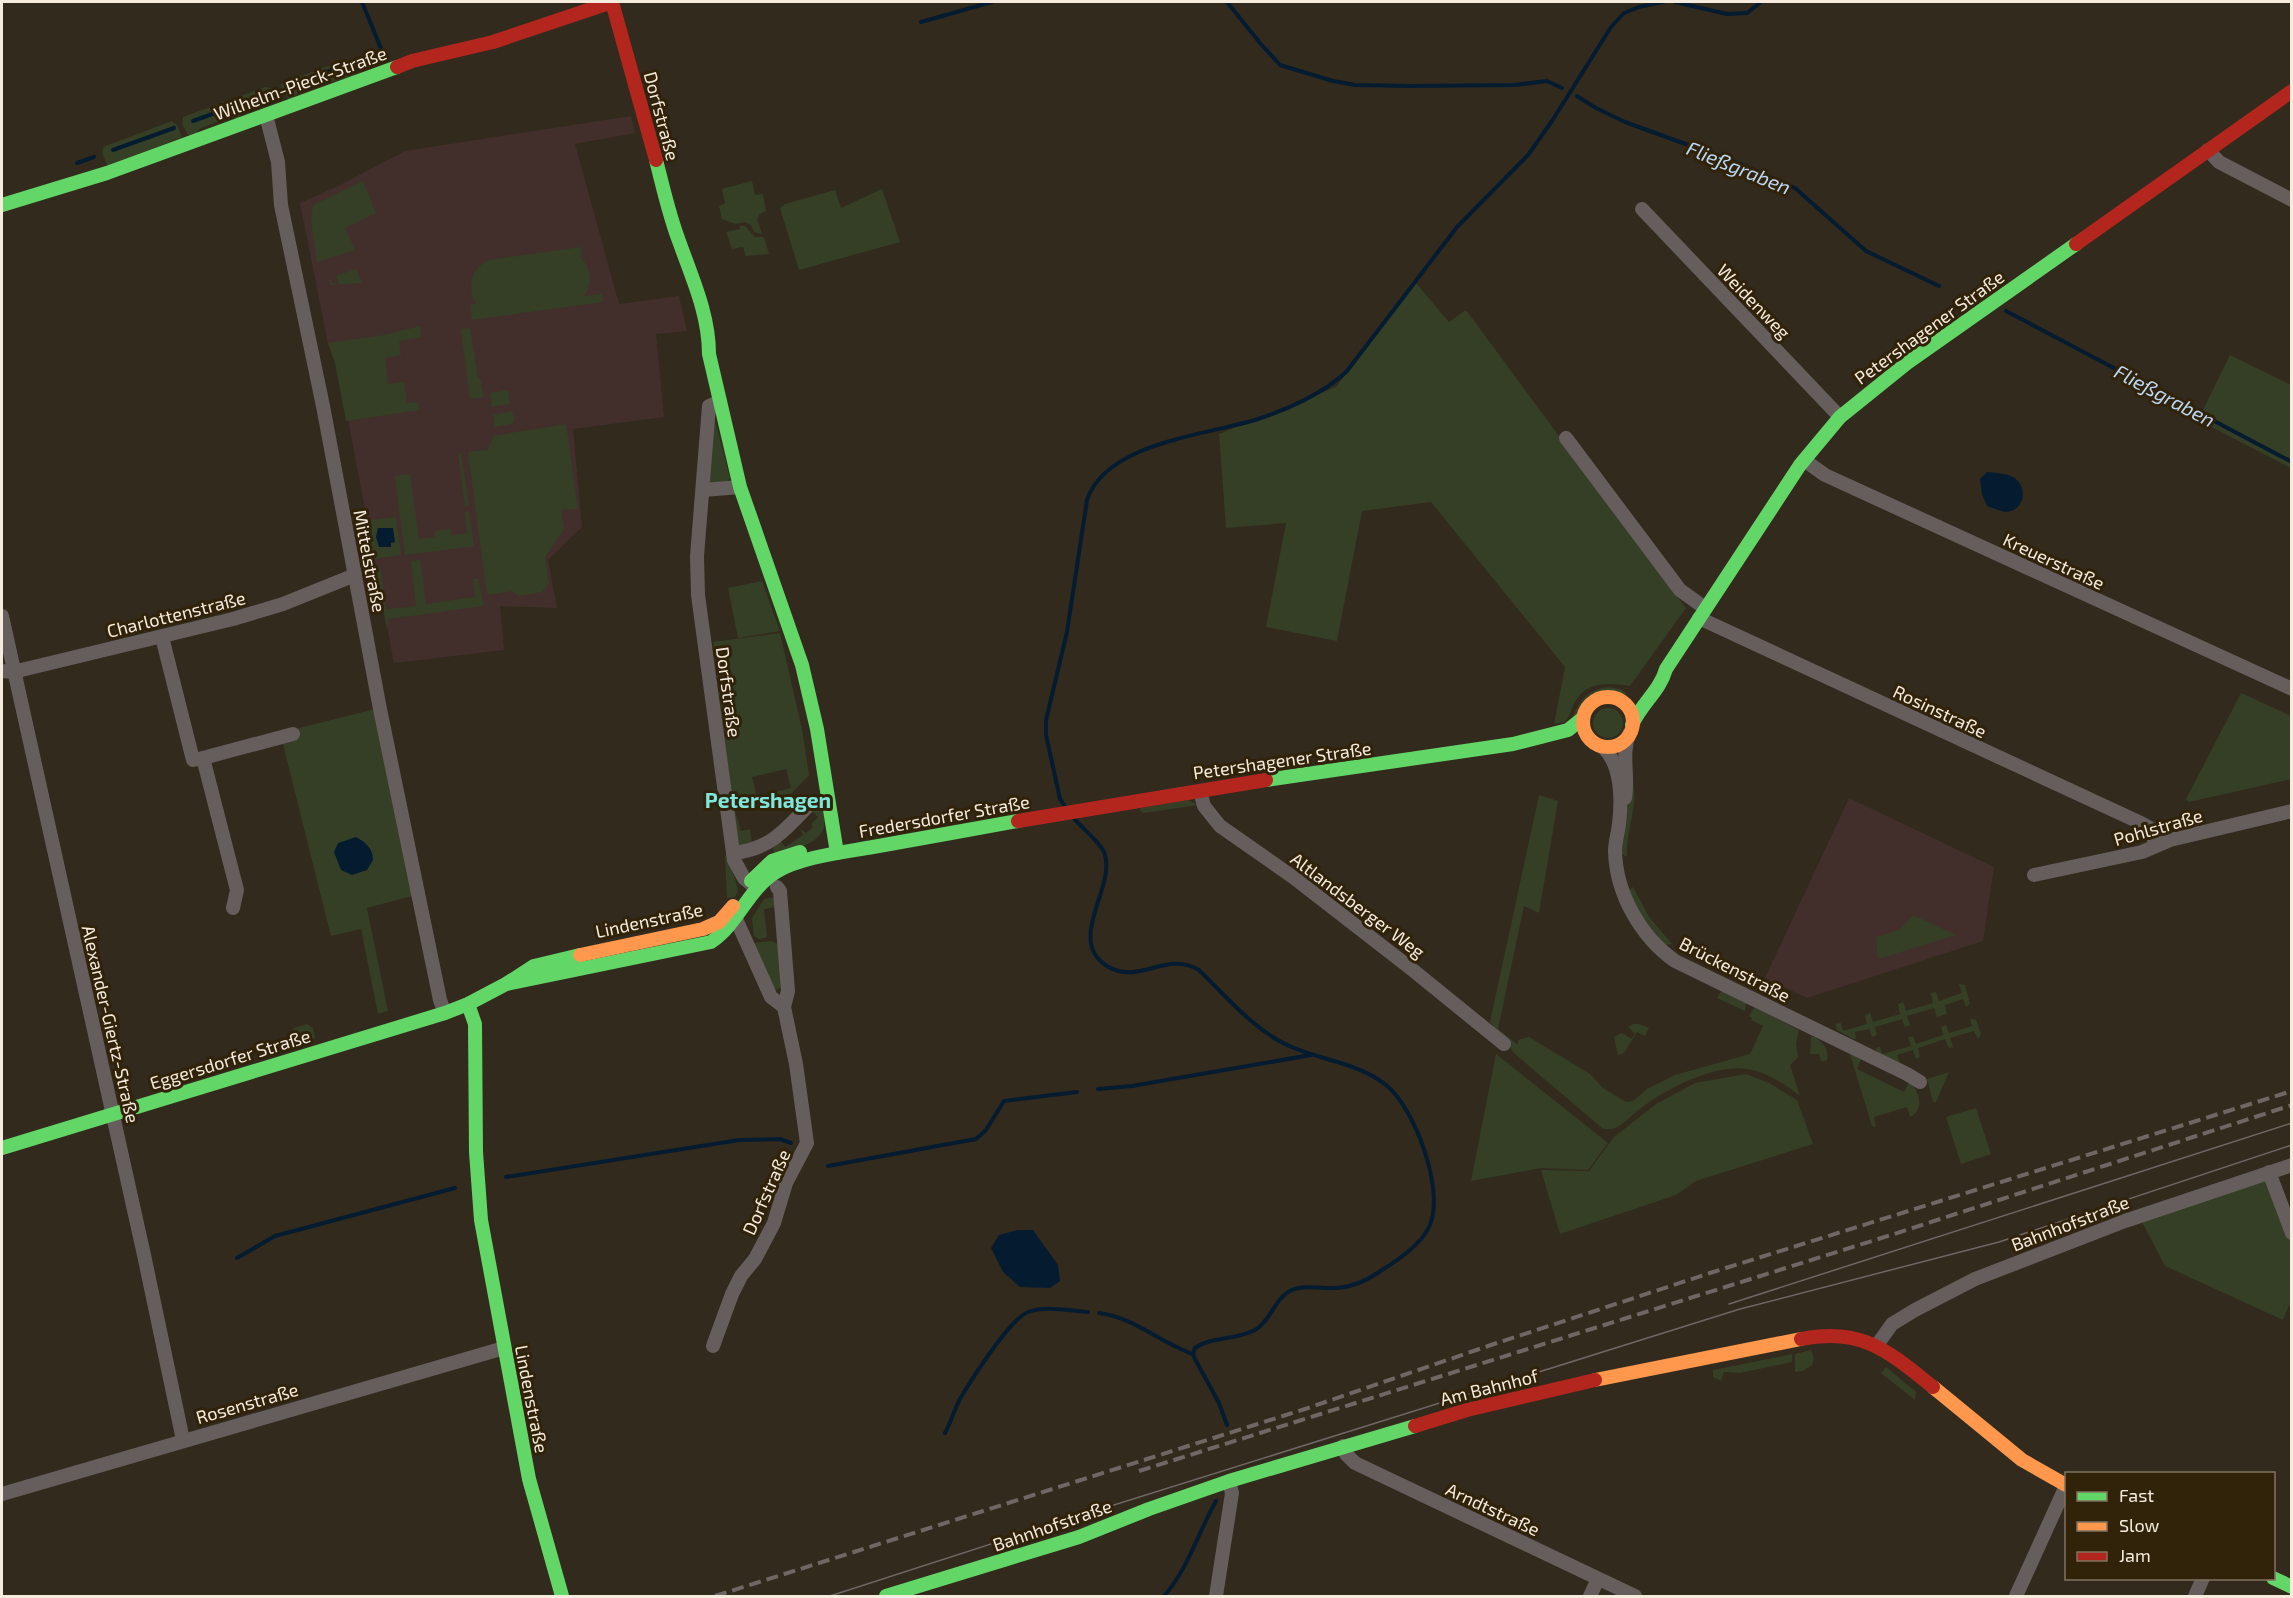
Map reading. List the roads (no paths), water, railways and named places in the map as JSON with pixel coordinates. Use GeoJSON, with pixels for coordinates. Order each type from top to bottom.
{"type":"FeatureCollection","features":[{"type":"Feature","properties":{"kind":"main road","name":"Wilhelm-Pieck-Straße"},"geometry":{"type":"LineString","coordinates":[[2,205],[80,182],[412,62],[493,42],[613,2]]}},
{"type":"Feature","properties":{"kind":"main road","name":"Dorfstraße"},"geometry":{"type":"LineString","coordinates":[[613,2],[678,240],[692,308],[701,340],[709,354],[740,487],[802,665],[817,729],[837,853]]}},
{"type":"Feature","properties":{"kind":"main road","name":"Petershagener Straße"},"geometry":{"type":"LineString","coordinates":[[1513,744],[1526,747],[1579,740],[1616,745],[1624,741],[1631,730],[1635,715],[1665,677],[1666,669],[1804,460],[1840,417],[1907,363],[2292,91]]}},
{"type":"Feature","properties":{"kind":"main road","name":"Petershagener Straße"},"geometry":{"type":"LineString","coordinates":[[1057,815],[1513,744],[1568,730],[1583,718],[1586,710],[1596,700],[1634,697],[1660,671],[1666,669]]}},
{"type":"Feature","properties":{"kind":"main road"},"geometry":{"type":"LineString","coordinates":[[1617,699],[1629,708],[1632,717],[1631,730]]}},
{"type":"Feature","properties":{"kind":"main road"},"geometry":{"type":"LineString","coordinates":[[1583,718],[1584,731],[1598,744]]}},
{"type":"Feature","properties":{"kind":"main road","name":"Fredersdorfer Straße"},"geometry":{"type":"LineString","coordinates":[[837,853],[1057,815]]}},
{"type":"Feature","properties":{"kind":"main road","name":"Lindenstraße"},"geometry":{"type":"LineString","coordinates":[[561,1594],[529,1479],[479,1199],[476,1152],[475,1024],[468,1004],[534,966],[703,929],[733,916],[767,862],[775,858],[816,850],[837,853]]}},
{"type":"Feature","properties":{"kind":"main road","name":"Eggersdorfer Straße"},"geometry":{"type":"LineString","coordinates":[[2,1148],[445,1013],[468,1004]]}},
{"type":"Feature","properties":{"kind":"main road","name":"Am Bahnhof"},"geometry":{"type":"LineString","coordinates":[[1228,1481],[1467,1410],[1576,1384],[1823,1335],[1855,1336],[1877,1345],[1897,1358],[2022,1460],[2065,1485]]}},
{"type":"Feature","properties":{"kind":"main road","name":"Bahnhofstraße"},"geometry":{"type":"LineString","coordinates":[[886,1596],[1079,1537],[1228,1481]]}},
{"type":"Feature","properties":{"kind":"main road"},"geometry":{"type":"LineString","coordinates":[[2275,1579],[2292,1587]]}},
{"type":"Feature","properties":{"kind":"street","name":"Mittelstraße"},"geometry":{"type":"LineString","coordinates":[[266,115],[278,162],[280,205],[323,406],[399,803],[440,1000],[445,1013]]}},
{"type":"Feature","properties":{"kind":"street"},"geometry":{"type":"LineString","coordinates":[[2208,150],[2218,162],[2292,200]]}},
{"type":"Feature","properties":{"kind":"street","name":"Weidenweg"},"geometry":{"type":"LineString","coordinates":[[1642,209],[1840,417]]}},
{"type":"Feature","properties":{"kind":"street","name":"Dorfstraße"},"geometry":{"type":"LineString","coordinates":[[720,401],[709,406],[697,556],[698,595],[733,853],[739,871],[754,886]]}},
{"type":"Feature","properties":{"kind":"street","name":"Rosinstraße"},"geometry":{"type":"LineString","coordinates":[[1566,438],[1680,590],[1702,613],[2141,823],[2150,828],[2156,845]]}},
{"type":"Feature","properties":{"kind":"street","name":"Kreuerstraße"},"geometry":{"type":"LineString","coordinates":[[1804,460],[1825,475],[2292,689]]}},
{"type":"Feature","properties":{"kind":"street"},"geometry":{"type":"LineString","coordinates":[[703,490],[740,487]]}},
{"type":"Feature","properties":{"kind":"street","name":"Charlottenstraße"},"geometry":{"type":"LineString","coordinates":[[7,672],[162,637],[284,604],[355,575]]}},
{"type":"Feature","properties":{"kind":"street","name":"Alexander-Giertz-Straße"},"geometry":{"type":"LineString","coordinates":[[2,616],[7,672],[113,1114],[183,1440]]}},
{"type":"Feature","properties":{"kind":"street"},"geometry":{"type":"LineString","coordinates":[[162,637],[193,760],[293,734]]}},
{"type":"Feature","properties":{"kind":"street","name":"Brückenstraße"},"geometry":{"type":"LineString","coordinates":[[1631,730],[1624,753],[1628,783],[1615,849],[1619,879],[1634,914],[1659,950],[1675,961],[1920,1082]]}},
{"type":"Feature","properties":{"kind":"street","name":"Brückenstraße"},"geometry":{"type":"LineString","coordinates":[[1598,744],[1610,755],[1615,768],[1620,799],[1619,823]]}},
{"type":"Feature","properties":{"kind":"street"},"geometry":{"type":"LineString","coordinates":[[203,758],[237,890],[233,908]]}},
{"type":"Feature","properties":{"kind":"street","name":"Altlandsberger Weg"},"geometry":{"type":"LineString","coordinates":[[1200,791],[1204,806],[1220,825],[1308,888],[1504,1044]]}},
{"type":"Feature","properties":{"kind":"street"},"geometry":{"type":"LineString","coordinates":[[733,853],[749,852],[767,844],[810,804]]}},
{"type":"Feature","properties":{"kind":"street","name":"Pohlstraße"},"geometry":{"type":"LineString","coordinates":[[2034,875],[2142,852],[2170,840],[2292,811]]}},
{"type":"Feature","properties":{"kind":"street","name":"Dorfstraße"},"geometry":{"type":"LineString","coordinates":[[713,1346],[732,1294],[741,1276],[755,1259],[774,1223],[786,1183],[807,1143],[796,1064],[784,1007],[788,991],[787,970],[780,891],[777,887]]}},
{"type":"Feature","properties":{"kind":"street","name":"Dorfstraße"},"geometry":{"type":"LineString","coordinates":[[733,916],[771,997],[784,1007]]}},
{"type":"Feature","properties":{"kind":"street","name":"Bahnhofstraße"},"geometry":{"type":"LineString","coordinates":[[1877,1345],[1892,1324],[1975,1279],[2125,1221],[2292,1164]]}},
{"type":"Feature","properties":{"kind":"street"},"geometry":{"type":"LineString","coordinates":[[2269,1172],[2292,1233]]}},
{"type":"Feature","properties":{"kind":"street","name":"Rosenstraße"},"geometry":{"type":"LineString","coordinates":[[2,1494],[504,1348]]}},
{"type":"Feature","properties":{"kind":"street","name":"Arndtstraße"},"geometry":{"type":"LineString","coordinates":[[1343,1446],[1346,1454],[1355,1463],[1635,1596]]}},
{"type":"Feature","properties":{"kind":"street"},"geometry":{"type":"LineString","coordinates":[[1216,1596],[1232,1493],[1228,1481]]}},
{"type":"Feature","properties":{"kind":"street"},"geometry":{"type":"LineString","coordinates":[[2016,1596],[2065,1490]]}},
{"type":"Feature","properties":{"kind":"street"},"geometry":{"type":"LineString","coordinates":[[1590,1596],[1598,1579]]}},
{"type":"Feature","properties":{"kind":"street"},"geometry":{"type":"LineString","coordinates":[[2195,1596],[2202,1580]]}},
{"type":"Feature","properties":{"kind":"water"},"geometry":{"type":"Polygon","coordinates":[[[1987,472],[2008,475],[2018,481],[2023,490],[2023,496],[2016,509],[2005,512],[1987,506],[1982,494],[1980,479],[1987,472]]]}},
{"type":"Feature","properties":{"kind":"water"},"geometry":{"type":"Polygon","coordinates":[[[378,528],[393,528],[395,542],[391,543],[391,547],[379,547],[376,537],[378,528]]]}},
{"type":"Feature","properties":{"kind":"water"},"geometry":{"type":"Polygon","coordinates":[[[356,837],[368,846],[373,860],[367,870],[352,875],[341,870],[334,852],[338,843],[356,837]]]}},
{"type":"Feature","properties":{"kind":"water"},"geometry":{"type":"Polygon","coordinates":[[[1018,1230],[1033,1230],[1058,1265],[1060,1281],[1050,1288],[1020,1287],[1003,1272],[991,1248],[999,1235],[1018,1230]]]}},
{"type":"Feature","properties":{"kind":"waterway"},"geometry":{"type":"LineString","coordinates":[[362,2],[382,51],[365,58]]}},
{"type":"Feature","properties":{"kind":"waterway"},"geometry":{"type":"LineString","coordinates":[[921,22],[992,2]]}},
{"type":"Feature","properties":{"kind":"waterway"},"geometry":{"type":"LineString","coordinates":[[1227,2],[1280,65],[1333,81],[1355,85],[1409,86],[1515,85],[1547,81],[1562,88]]}},
{"type":"Feature","properties":{"kind":"waterway"},"geometry":{"type":"LineString","coordinates":[[1066,808],[1060,799],[1046,735],[1046,720],[1067,632],[1087,500],[1098,481],[1114,466],[1135,454],[1159,444],[1266,416],[1304,400],[1338,379],[1347,371],[1457,227],[1528,155],[1611,27],[1624,13],[1663,2]]}},
{"type":"Feature","properties":{"kind":"waterway"},"geometry":{"type":"LineString","coordinates":[[1675,2],[1727,14],[1747,13],[1761,2]]}},
{"type":"Feature","properties":{"kind":"waterway"},"geometry":{"type":"LineString","coordinates":[[292,85],[347,64]]}},
{"type":"Feature","properties":{"kind":"waterway"},"geometry":{"type":"LineString","coordinates":[[193,121],[267,94]]}},
{"type":"Feature","properties":{"kind":"waterway","name":"Fließgraben"},"geometry":{"type":"LineString","coordinates":[[1577,96],[1625,122],[1735,162],[1795,188],[1866,251],[1939,286]]}},
{"type":"Feature","properties":{"kind":"waterway"},"geometry":{"type":"LineString","coordinates":[[113,150],[174,128]]}},
{"type":"Feature","properties":{"kind":"waterway"},"geometry":{"type":"LineString","coordinates":[[77,163],[94,157]]}},
{"type":"Feature","properties":{"kind":"waterway","name":"Fließgraben"},"geometry":{"type":"LineString","coordinates":[[2006,311],[2292,462]]}},
{"type":"Feature","properties":{"kind":"waterway"},"geometry":{"type":"LineString","coordinates":[[1073,817],[1100,846],[1105,855],[1104,883],[1094,914],[1091,942],[1096,955],[1107,966],[1119,971],[1130,972],[1164,965],[1187,965],[1199,970],[1239,1010],[1273,1037],[1297,1049],[1350,1066],[1375,1077],[1397,1096],[1407,1112],[1417,1131],[1431,1173],[1434,1193],[1429,1227],[1414,1247],[1400,1258],[1373,1276],[1355,1284],[1328,1288],[1296,1288],[1281,1298],[1265,1321],[1255,1330],[1202,1344],[1195,1348],[1193,1354],[1195,1359],[1219,1403],[1227,1425]]}},
{"type":"Feature","properties":{"kind":"waterway"},"geometry":{"type":"LineString","coordinates":[[1098,1089],[1132,1086],[1311,1055]]}},
{"type":"Feature","properties":{"kind":"waterway"},"geometry":{"type":"LineString","coordinates":[[828,1166],[976,1139],[986,1130],[1004,1101],[1077,1092]]}},
{"type":"Feature","properties":{"kind":"waterway"},"geometry":{"type":"LineString","coordinates":[[506,1177],[739,1140],[780,1139],[791,1143]]}},
{"type":"Feature","properties":{"kind":"waterway"},"geometry":{"type":"LineString","coordinates":[[237,1258],[275,1236],[455,1188]]}},
{"type":"Feature","properties":{"kind":"waterway"},"geometry":{"type":"LineString","coordinates":[[945,1433],[958,1403],[973,1378],[1001,1338],[1020,1317],[1028,1312],[1042,1309],[1088,1312]]}},
{"type":"Feature","properties":{"kind":"waterway"},"geometry":{"type":"LineString","coordinates":[[1099,1313],[1124,1320],[1193,1354]]}},
{"type":"Feature","properties":{"kind":"waterway"},"geometry":{"type":"LineString","coordinates":[[1164,1596],[1180,1574],[1216,1501]]}},
{"type":"Feature","properties":{"kind":"tram line"},"geometry":{"type":"LineString","coordinates":[[1729,1304],[2292,1123]]}},
{"type":"Feature","properties":{"kind":"tram line"},"geometry":{"type":"LineString","coordinates":[[830,1596],[1740,1309],[1999,1242],[2292,1145]]}},
{"type":"Feature","properties":{"kind":"railway"},"geometry":{"type":"LineString","coordinates":[[715,1596],[1308,1408],[1710,1273],[2292,1091]]}},
{"type":"Feature","properties":{"kind":"railway"},"geometry":{"type":"LineString","coordinates":[[1139,1471],[1891,1235],[2292,1105]]}},
{"type":"Feature","properties":{"kind":"district","name":"Petershagen"},"geometry":{"type":"Point","coordinates":[768,799]}}]}
